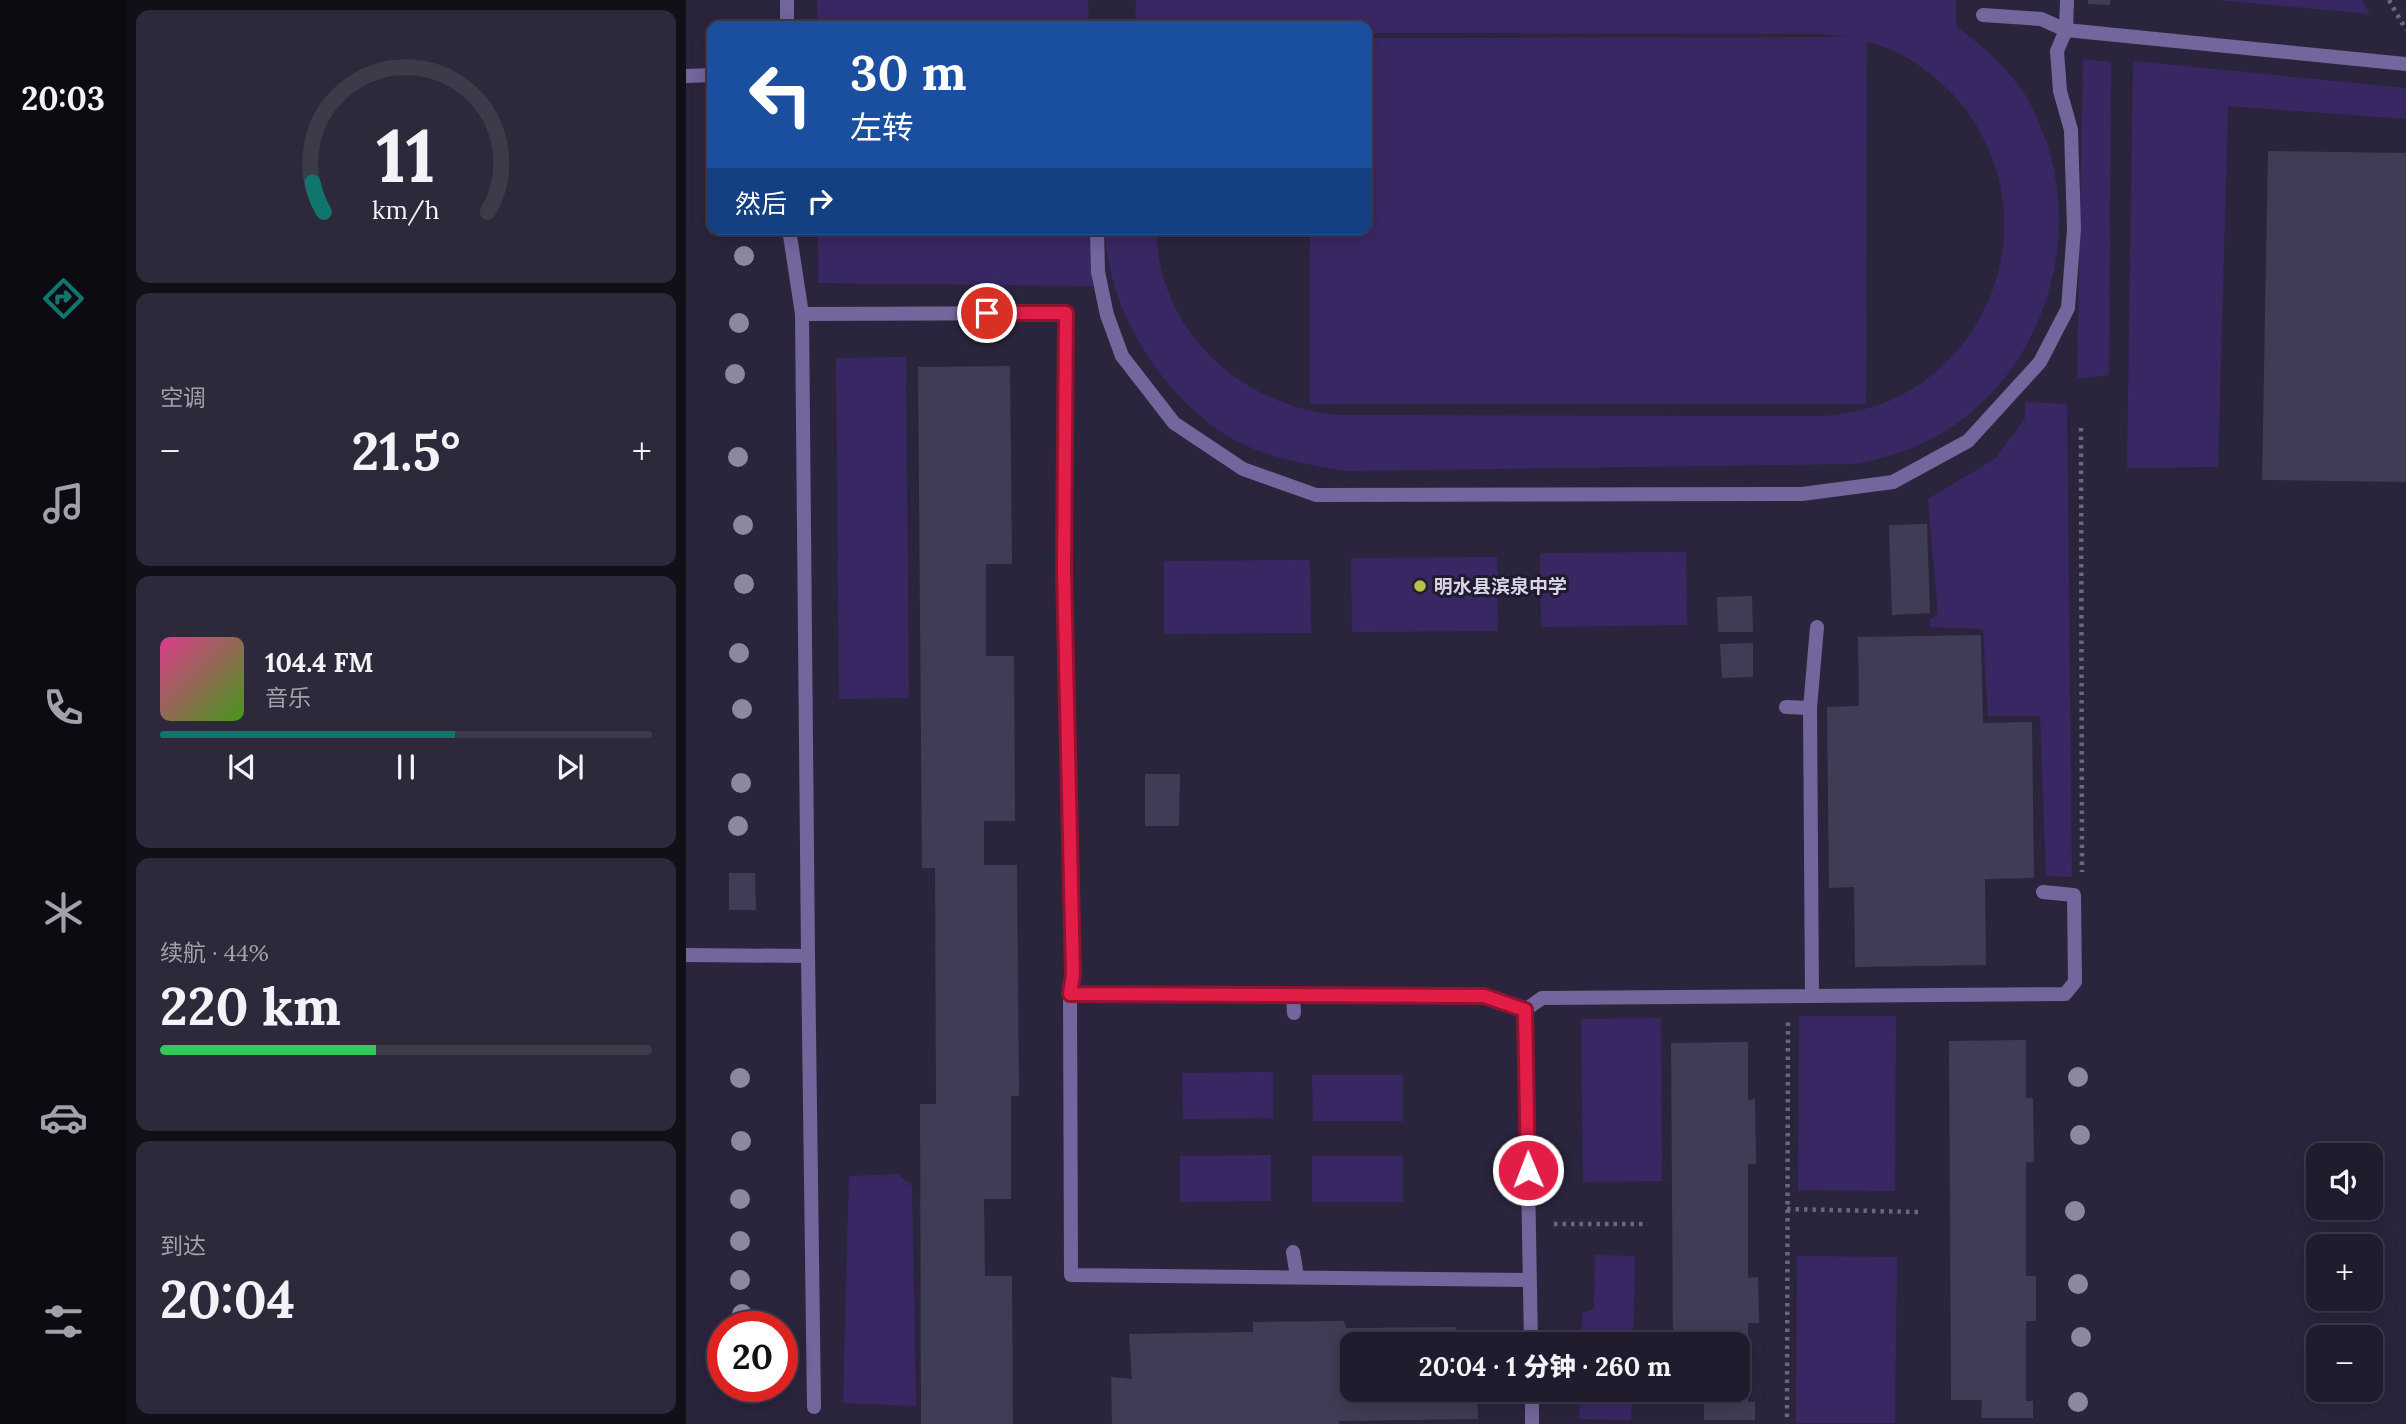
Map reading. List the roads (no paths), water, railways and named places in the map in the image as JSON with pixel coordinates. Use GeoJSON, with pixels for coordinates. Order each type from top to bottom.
{"type":"FeatureCollection","features":[{"type":"Feature","properties":{"kind":"lane"},"geometry":{"type":"LineString","coordinates":[[787,0],[787,21]]}},
{"type":"Feature","properties":{"kind":"lane"},"geometry":{"type":"LineString","coordinates":[[1097,235],[1098,272],[1107,315],[1122,356],[1174,423],[1242,469],[1316,495],[1802,494],[1893,481],[1968,441],[2040,362],[2068,308],[2074,229],[2071,130],[2060,91],[2057,51],[2066,30],[2067,0]]}},
{"type":"Feature","properties":{"kind":"lane"},"geometry":{"type":"LineString","coordinates":[[1983,15],[2041,19],[2066,30],[2406,64]]}},
{"type":"Feature","properties":{"kind":"lane"},"geometry":{"type":"LineString","coordinates":[[686,76],[707,75]]}},
{"type":"Feature","properties":{"kind":"lane"},"geometry":{"type":"LineString","coordinates":[[790,235],[802,314],[814,1407]]}},
{"type":"Feature","properties":{"kind":"lane"},"geometry":{"type":"LineString","coordinates":[[802,314],[1066,313],[1064,570],[1073,974],[1070,994],[1071,1275],[1530,1280]]}},
{"type":"Feature","properties":{"kind":"lane"},"geometry":{"type":"LineString","coordinates":[[1812,996],[1810,708],[1817,627]]}},
{"type":"Feature","properties":{"kind":"lane"},"geometry":{"type":"LineString","coordinates":[[1786,707],[1810,708]]}},
{"type":"Feature","properties":{"kind":"lane"},"geometry":{"type":"LineString","coordinates":[[1525,1010],[1542,998],[2065,994],[2075,982],[2074,895],[2043,892]]}},
{"type":"Feature","properties":{"kind":"lane"},"geometry":{"type":"LineString","coordinates":[[686,954],[808,956]]}},
{"type":"Feature","properties":{"kind":"lane"},"geometry":{"type":"LineString","coordinates":[[1070,994],[1484,996],[1525,1010]]}},
{"type":"Feature","properties":{"kind":"lane"},"geometry":{"type":"LineString","coordinates":[[1293,995],[1294,1013]]}},
{"type":"Feature","properties":{"kind":"lane"},"geometry":{"type":"LineString","coordinates":[[1525,1010],[1531,1332]]}},
{"type":"Feature","properties":{"kind":"lane"},"geometry":{"type":"LineString","coordinates":[[1293,1252],[1297,1276]]}},
{"type":"Feature","properties":{"kind":"lane"},"geometry":{"type":"LineString","coordinates":[[1531,1402],[1532,1424]]}},
{"type":"Feature","properties":{"kind":"place","name":"明水县滨泉中学"},"geometry":{"type":"Point","coordinates":[1420,586]}}]}
